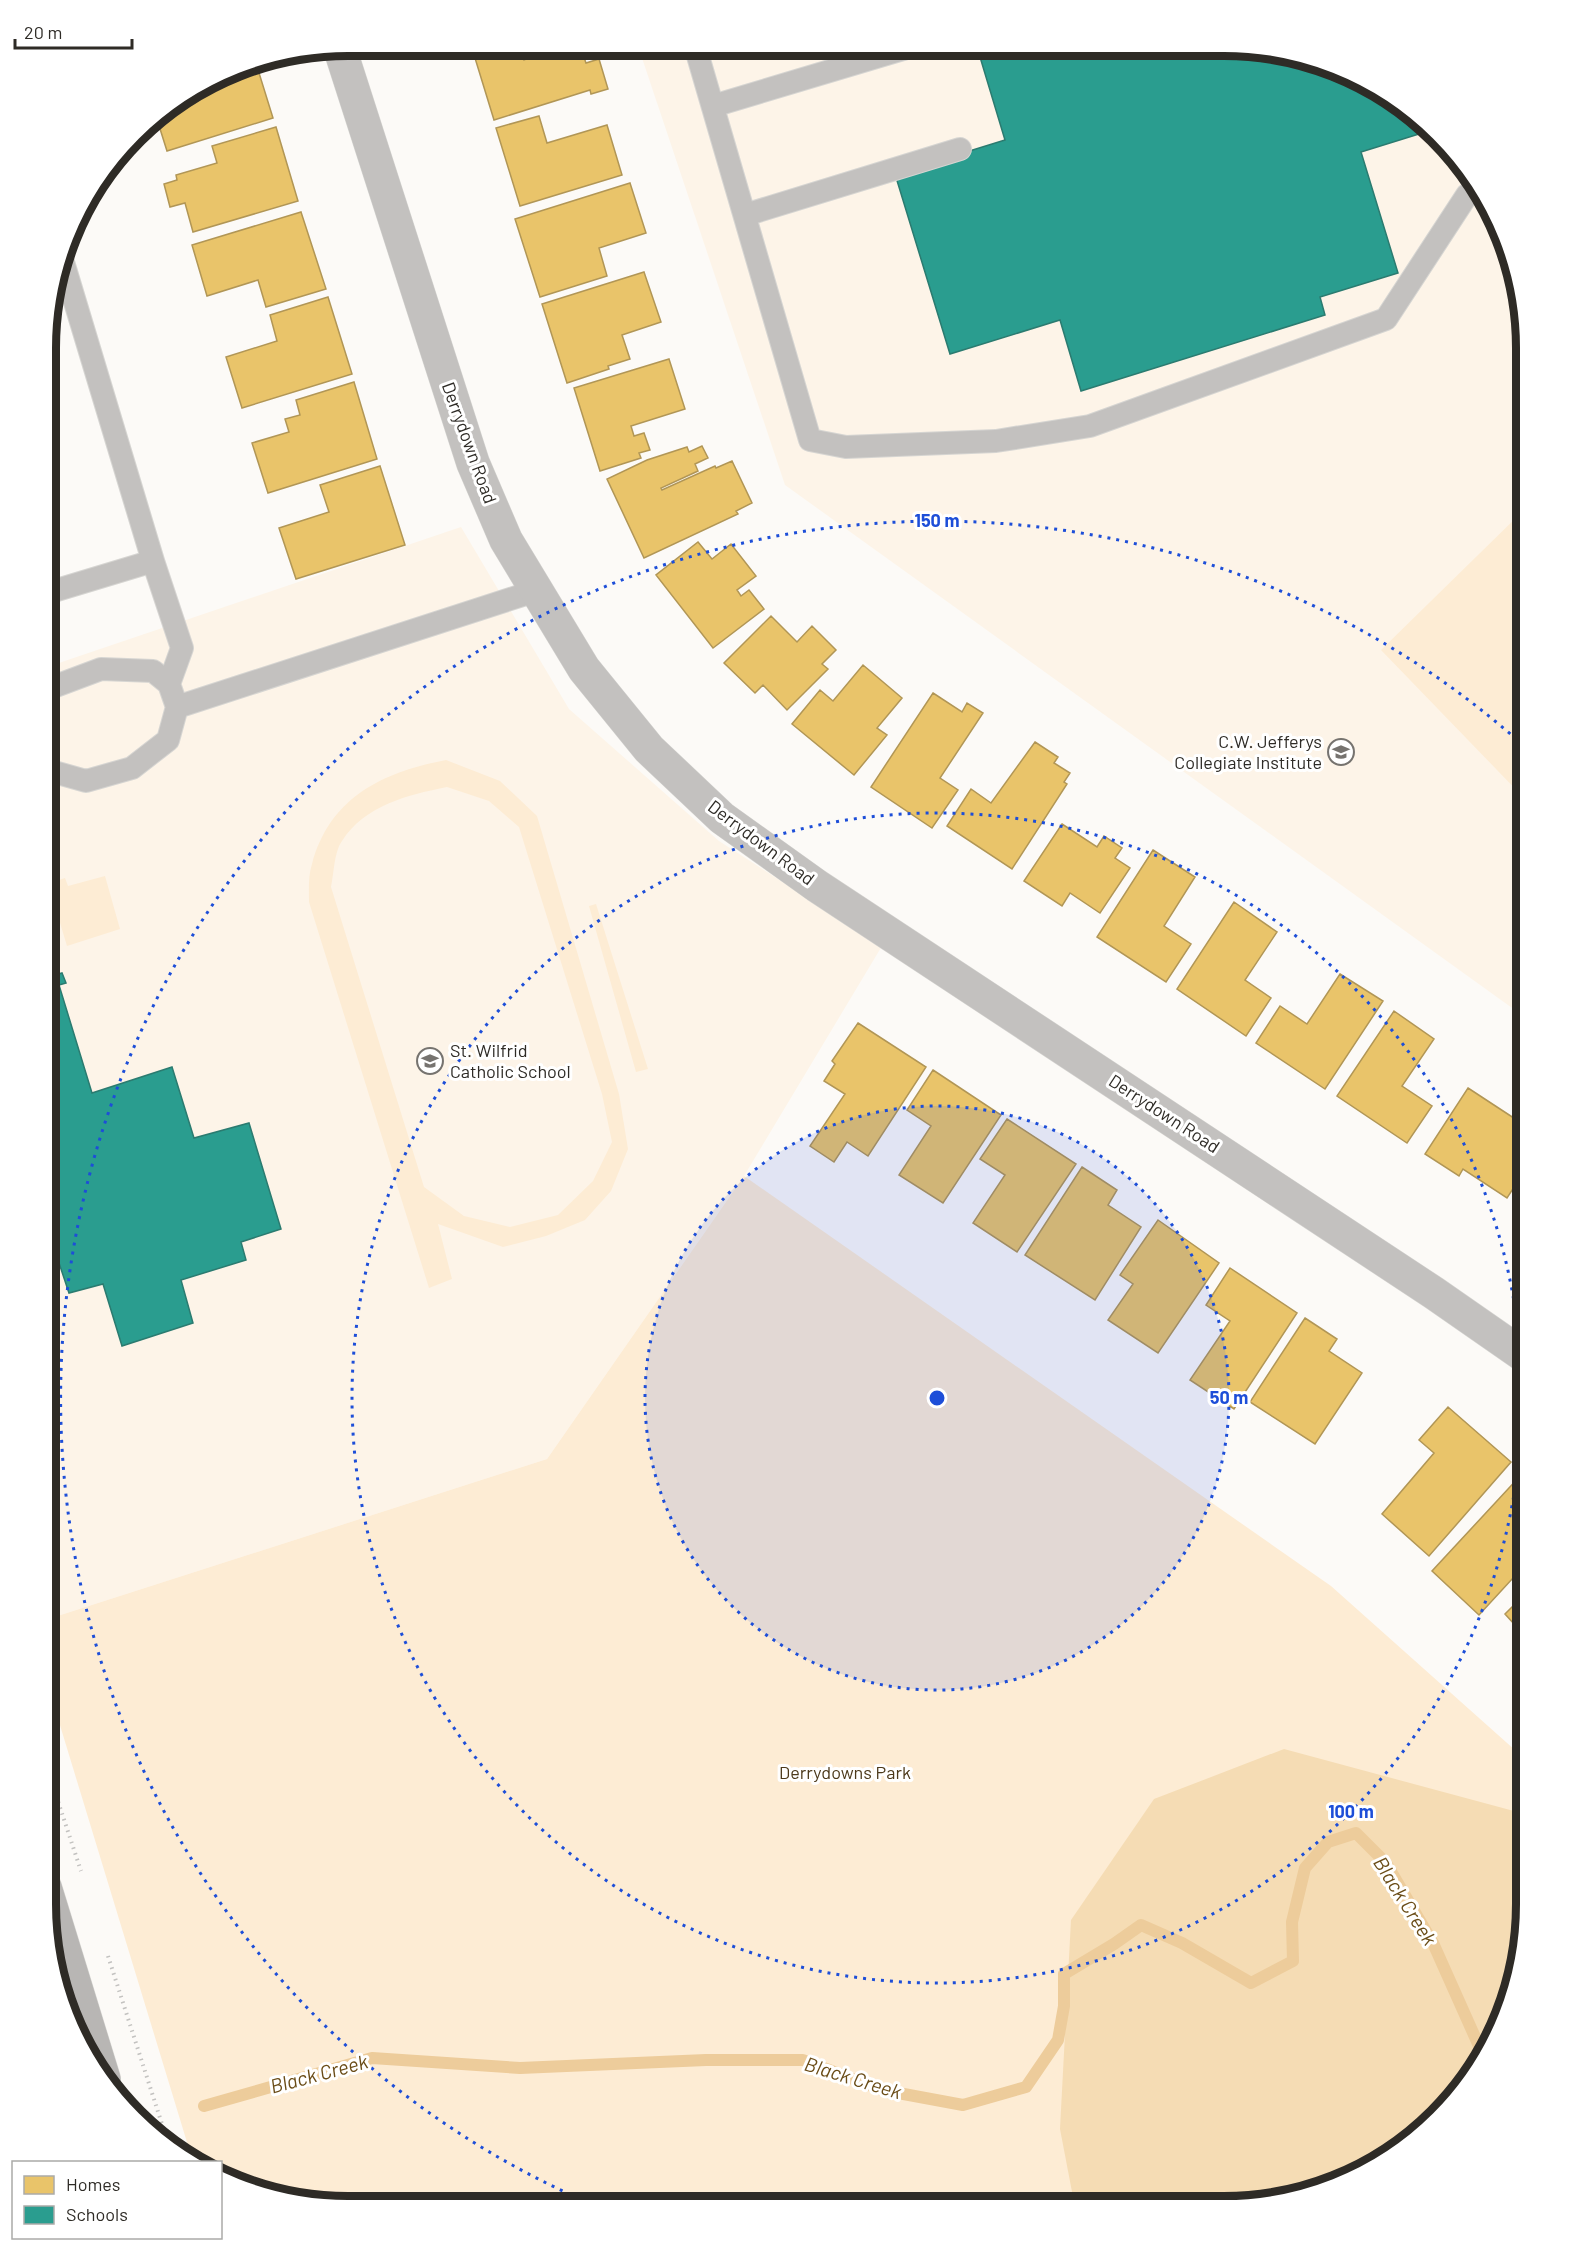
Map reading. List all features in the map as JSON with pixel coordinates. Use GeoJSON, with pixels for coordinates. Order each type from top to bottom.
{"type":"FeatureCollection","features":[{"type":"Feature","properties":{"kind":"main road"},"geometry":{"type":"LineString","coordinates":[[56,1923],[95,2050]]}},
{"type":"Feature","properties":{"kind":"street","name":"Derrydown Road"},"geometry":{"type":"LineString","coordinates":[[342,56],[473,463],[506,540],[584,669],[649,749],[722,818],[817,885],[1424,1286],[1516,1350]]}},
{"type":"Feature","properties":{"kind":"lane"},"geometry":{"type":"LineString","coordinates":[[698,56],[810,440],[846,447],[996,441],[1089,426],[1386,319],[1467,195]]}},
{"type":"Feature","properties":{"kind":"lane"},"geometry":{"type":"LineString","coordinates":[[713,106],[880,56]]}},
{"type":"Feature","properties":{"kind":"lane"},"geometry":{"type":"LineString","coordinates":[[745,215],[960,149]]}},
{"type":"Feature","properties":{"kind":"lane"},"geometry":{"type":"LineString","coordinates":[[66,270],[153,561],[182,648],[169,684]]}},
{"type":"Feature","properties":{"kind":"lane"},"geometry":{"type":"LineString","coordinates":[[56,590],[153,561]]}},
{"type":"Feature","properties":{"kind":"lane"},"geometry":{"type":"LineString","coordinates":[[177,707],[535,591]]}},
{"type":"Feature","properties":{"kind":"lane"},"geometry":{"type":"LineString","coordinates":[[56,686],[101,669],[153,671],[169,684],[177,707],[168,741],[132,768],[86,780],[56,772]]}},
{"type":"Feature","properties":{"kind":"shaded area","name":"C.W. Jefferys Collegiate Institute"},"geometry":{"type":"Polygon","coordinates":[[[641,56],[1243,56],[1280,61],[1317,71],[1353,86],[1386,105],[1430,141],[1466,185],[1485,218],[1500,254],[1513,309],[1516,348],[1516,1011],[785,485],[641,56]]]}},
{"type":"Feature","properties":{"kind":"shaded area","name":"St. Wilfrid Catholic School"},"geometry":{"type":"Polygon","coordinates":[[[461,527],[569,709],[719,841],[882,946],[744,1176],[547,1459],[56,1616],[56,664],[461,527]]]}},
{"type":"Feature","properties":{"kind":"shaded area"},"geometry":{"type":"Polygon","coordinates":[[[1284,1749],[1516,1812],[1515,1923],[1510,1960],[1500,1997],[1476,2050],[1455,2081],[1430,2110],[1386,2146],[1353,2165],[1317,2180],[1262,2193],[1224,2196],[1073,2196],[1060,2129],[1071,1920],[1154,1799],[1284,1749]]]}},
{"type":"Feature","properties":{"kind":"green space"},"geometry":{"type":"Polygon","coordinates":[[[1516,518],[1516,790],[1381,650],[1516,518]]]}},
{"type":"Feature","properties":{"kind":"green space"},"geometry":{"type":"Polygon","coordinates":[[[446,760],[500,781],[537,816],[619,1094],[628,1149],[611,1191],[585,1220],[546,1236],[503,1247],[438,1224],[452,1279],[429,1288],[309,902],[309,878],[312,864],[320,841],[332,821],[362,791],[401,772],[446,760]],[[447,787],[403,798],[375,810],[352,829],[339,846],[331,887],[424,1187],[464,1216],[510,1227],[558,1215],[593,1181],[612,1142],[602,1094],[519,827],[489,801],[447,787]]]}},
{"type":"Feature","properties":{"kind":"green space"},"geometry":{"type":"Polygon","coordinates":[[[105,876],[120,929],[67,946],[56,910],[56,891],[60,889],[59,880],[65,878],[68,886],[105,876]]]}},
{"type":"Feature","properties":{"kind":"green space"},"geometry":{"type":"Polygon","coordinates":[[[596,904],[648,1069],[636,1072],[589,906],[596,904]]]}},
{"type":"Feature","properties":{"kind":"green space","name":"Derrydowns Park"},"geometry":{"type":"Polygon","coordinates":[[[744,1176],[1331,1586],[1516,1751],[1516,1904],[1513,1942],[1500,1997],[1485,2033],[1466,2066],[1443,2096],[1416,2123],[1369,2156],[1335,2173],[1299,2186],[1243,2195],[348,2196],[309,2193],[272,2186],[222,2167],[222,2161],[210,2161],[189,2148],[56,1712],[56,1616],[547,1459],[744,1176]]]}},
{"type":"Feature","properties":{"kind":"building: Homes"},"geometry":{"type":"Polygon","coordinates":[[[474,56],[523,56],[524,60],[531,56],[584,56],[586,63],[599,59],[608,89],[591,94],[590,90],[494,120],[474,56]]]}},
{"type":"Feature","properties":{"kind":"building: Homes"},"geometry":{"type":"Polygon","coordinates":[[[258,70],[273,118],[167,151],[159,125],[201,95],[258,70]]]}},
{"type":"Feature","properties":{"kind":"building: Homes"},"geometry":{"type":"Polygon","coordinates":[[[539,116],[547,143],[607,125],[622,175],[520,206],[496,128],[539,116]]]}},
{"type":"Feature","properties":{"kind":"building: Homes"},"geometry":{"type":"Polygon","coordinates":[[[276,127],[298,201],[193,232],[185,203],[170,207],[164,184],[177,180],[176,175],[217,163],[212,146],[276,127]]]}},
{"type":"Feature","properties":{"kind":"building: Homes"},"geometry":{"type":"Polygon","coordinates":[[[630,183],[646,233],[599,248],[607,276],[540,297],[515,219],[630,183]]]}},
{"type":"Feature","properties":{"kind":"building: Homes"},"geometry":{"type":"Polygon","coordinates":[[[301,212],[326,289],[266,307],[258,280],[207,296],[192,245],[301,212]]]}},
{"type":"Feature","properties":{"kind":"building: Homes"},"geometry":{"type":"Polygon","coordinates":[[[644,272],[661,322],[622,335],[630,359],[608,366],[609,369],[567,383],[542,304],[644,272]]]}},
{"type":"Feature","properties":{"kind":"building: Homes"},"geometry":{"type":"Polygon","coordinates":[[[328,297],[352,374],[242,408],[226,357],[277,341],[270,315],[328,297]]]}},
{"type":"Feature","properties":{"kind":"building: Homes"},"geometry":{"type":"Polygon","coordinates":[[[669,359],[685,409],[631,426],[634,436],[644,433],[650,450],[639,453],[641,458],[600,471],[574,388],[669,359]]]}},
{"type":"Feature","properties":{"kind":"building: Homes"},"geometry":{"type":"Polygon","coordinates":[[[354,382],[377,459],[268,493],[252,443],[289,432],[285,419],[300,415],[296,400],[354,382]]]}},
{"type":"Feature","properties":{"kind":"building: Homes"},"geometry":{"type":"Polygon","coordinates":[[[702,446],[708,458],[695,464],[698,471],[661,488],[662,490],[715,466],[716,468],[732,461],[752,503],[736,511],[738,514],[644,558],[607,479],[647,460],[687,447],[689,452],[702,446]]]}},
{"type":"Feature","properties":{"kind":"building: Homes"},"geometry":{"type":"Polygon","coordinates":[[[380,466],[405,545],[296,579],[279,528],[329,512],[320,485],[380,466]]]}},
{"type":"Feature","properties":{"kind":"building: Homes"},"geometry":{"type":"Polygon","coordinates":[[[698,542],[712,559],[731,544],[756,576],[737,590],[741,596],[749,590],[764,609],[713,648],[656,575],[698,542]]]}},
{"type":"Feature","properties":{"kind":"building: Homes"},"geometry":{"type":"Polygon","coordinates":[[[771,616],[797,642],[812,626],[836,650],[822,664],[828,669],[787,710],[763,685],[755,693],[724,663],[771,616]]]}},
{"type":"Feature","properties":{"kind":"building: Homes"},"geometry":{"type":"Polygon","coordinates":[[[863,665],[902,698],[877,728],[887,735],[854,775],[792,724],[820,690],[833,701],[863,665]]]}},
{"type":"Feature","properties":{"kind":"building: Homes"},"geometry":{"type":"Polygon","coordinates":[[[933,693],[962,712],[967,703],[983,713],[940,778],[958,790],[932,828],[871,787],[933,693]]]}},
{"type":"Feature","properties":{"kind":"building: Homes"},"geometry":{"type":"Polygon","coordinates":[[[1035,742],[1058,757],[1054,763],[1070,773],[1064,782],[1067,784],[1012,869],[947,826],[971,789],[991,803],[1035,742]]]}},
{"type":"Feature","properties":{"kind":"building: Homes"},"geometry":{"type":"Polygon","coordinates":[[[1062,824],[1097,847],[1104,836],[1122,848],[1115,858],[1130,868],[1100,913],[1070,893],[1062,906],[1024,881],[1062,824]]]}},
{"type":"Feature","properties":{"kind":"building: Homes"},"geometry":{"type":"Polygon","coordinates":[[[1153,850],[1195,877],[1164,926],[1191,944],[1166,982],[1097,937],[1153,850]]]}},
{"type":"Feature","properties":{"kind":"building: Homes"},"geometry":{"type":"Polygon","coordinates":[[[1234,902],[1277,932],[1245,980],[1271,998],[1246,1036],[1177,989],[1234,902]]]}},
{"type":"Feature","properties":{"kind":"building: Homes"},"geometry":{"type":"Polygon","coordinates":[[[1340,974],[1383,1001],[1325,1089],[1256,1043],[1280,1006],[1307,1024],[1340,974]]]}},
{"type":"Feature","properties":{"kind":"building: Homes"},"geometry":{"type":"Polygon","coordinates":[[[1394,1011],[1434,1039],[1402,1086],[1432,1106],[1407,1143],[1337,1096],[1394,1011]]]}},
{"type":"Feature","properties":{"kind":"building: Homes"},"geometry":{"type":"Polygon","coordinates":[[[858,1023],[926,1067],[868,1156],[847,1142],[834,1162],[810,1146],[845,1094],[824,1081],[835,1064],[832,1061],[858,1023]]]}},
{"type":"Feature","properties":{"kind":"building: Homes"},"geometry":{"type":"Polygon","coordinates":[[[933,1070],[1001,1115],[943,1203],[899,1175],[931,1126],[907,1110],[933,1070]]]}},
{"type":"Feature","properties":{"kind":"building: Homes"},"geometry":{"type":"Polygon","coordinates":[[[1468,1088],[1516,1119],[1516,1184],[1507,1198],[1463,1169],[1459,1176],[1425,1154],[1468,1088]]]}},
{"type":"Feature","properties":{"kind":"building: Homes"},"geometry":{"type":"Polygon","coordinates":[[[1007,1119],[1076,1164],[1017,1252],[973,1223],[1005,1175],[980,1159],[1007,1119]]]}},
{"type":"Feature","properties":{"kind":"building: Homes"},"geometry":{"type":"Polygon","coordinates":[[[1082,1167],[1117,1190],[1108,1205],[1141,1227],[1095,1300],[1025,1255],[1082,1167]]]}},
{"type":"Feature","properties":{"kind":"building: Homes"},"geometry":{"type":"Polygon","coordinates":[[[1158,1220],[1219,1263],[1158,1353],[1108,1320],[1133,1284],[1120,1275],[1158,1220]]]}},
{"type":"Feature","properties":{"kind":"building: Homes"},"geometry":{"type":"Polygon","coordinates":[[[1230,1268],[1297,1313],[1234,1409],[1190,1380],[1230,1321],[1206,1305],[1230,1268]]]}},
{"type":"Feature","properties":{"kind":"building: Homes"},"geometry":{"type":"Polygon","coordinates":[[[1305,1318],[1337,1339],[1329,1351],[1362,1373],[1315,1444],[1250,1402],[1305,1318]]]}},
{"type":"Feature","properties":{"kind":"building: Homes"},"geometry":{"type":"Polygon","coordinates":[[[1448,1407],[1511,1462],[1429,1556],[1382,1514],[1434,1453],[1419,1440],[1448,1407]]]}},
{"type":"Feature","properties":{"kind":"building: Homes"},"geometry":{"type":"Polygon","coordinates":[[[1516,1480],[1516,1575],[1479,1615],[1432,1571],[1516,1480]]]}},
{"type":"Feature","properties":{"kind":"building: Homes"},"geometry":{"type":"Polygon","coordinates":[[[1516,1603],[1516,1626],[1505,1614],[1516,1603]]]}},
{"type":"Feature","properties":{"kind":"building: Schools"},"geometry":{"type":"Polygon","coordinates":[[[980,56],[1243,56],[1280,61],[1317,71],[1370,95],[1418,129],[1419,134],[1361,152],[1398,273],[1320,297],[1325,315],[1081,391],[1060,320],[950,354],[895,174],[1005,140],[980,56]]]}},
{"type":"Feature","properties":{"kind":"building: Schools"},"geometry":{"type":"Polygon","coordinates":[[[62,973],[66,983],[59,985],[92,1093],[172,1067],[194,1138],[249,1123],[281,1229],[241,1242],[246,1260],[181,1280],[193,1323],[122,1346],[103,1284],[69,1293],[57,1257],[56,975],[62,973]]]}},
{"type":"Feature","properties":{"kind":"waterway","name":"Black Creek"},"geometry":{"type":"LineString","coordinates":[[204,2106],[372,2058],[520,2068],[706,2060],[803,2060],[882,2090],[963,2105],[1026,2087],[1058,2040],[1064,2006],[1064,1974],[1141,1925],[1182,1943],[1251,1983],[1293,1961],[1292,1922],[1305,1868],[1328,1842],[1356,1833],[1386,1863],[1433,1943],[1479,2045]]}},
{"type":"Feature","properties":{"kind":"place","name":"C.W. Jefferys Collegiate Institute"},"geometry":{"type":"Point","coordinates":[1341,752]}},
{"type":"Feature","properties":{"kind":"place","name":"St. Wilfrid Catholic School"},"geometry":{"type":"Point","coordinates":[430,1061]}}]}
